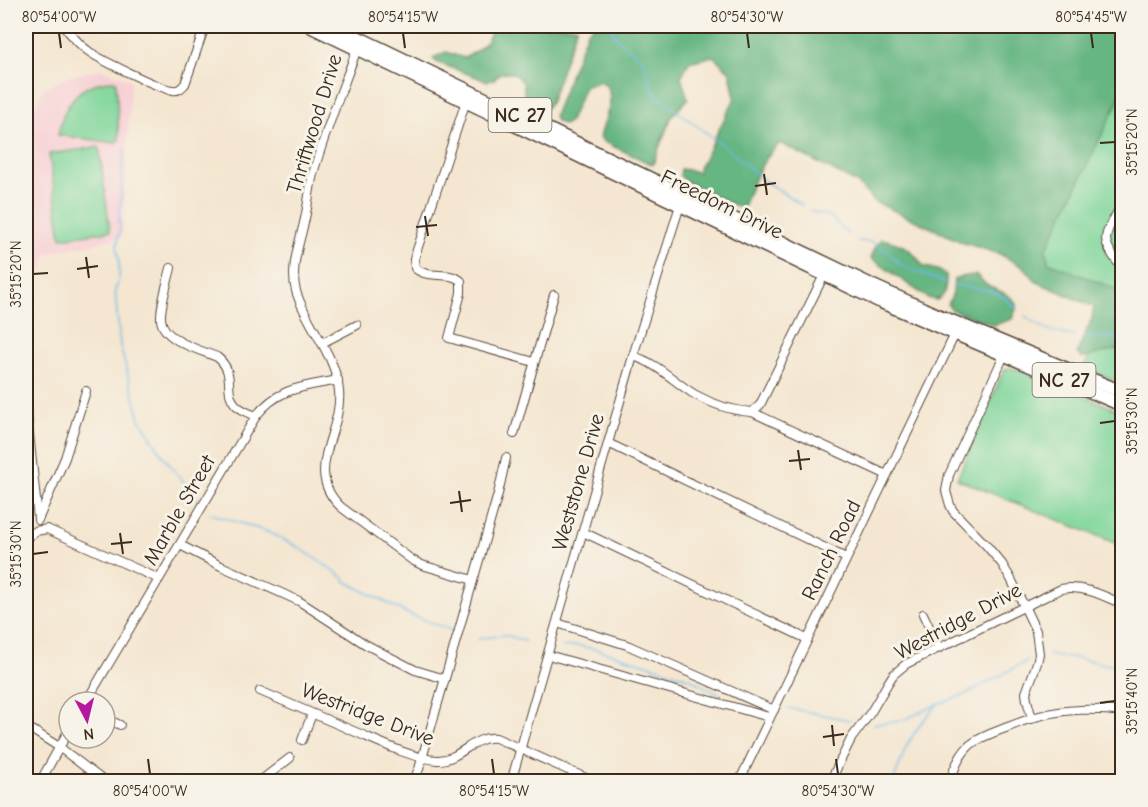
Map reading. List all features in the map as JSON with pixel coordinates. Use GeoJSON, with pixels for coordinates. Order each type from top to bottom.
{"type":"FeatureCollection","features":[{"type":"Feature","properties":{"kind":"main road","name":"Freedom Drive"},"geometry":{"type":"LineString","coordinates":[[310,26],[358,38],[371,50],[448,85],[460,87],[824,275],[879,301],[955,334],[1007,350],[1122,392]]}},
{"type":"Feature","properties":{"kind":"main road"},"geometry":{"type":"LineString","coordinates":[[317,26],[345,38],[358,38]]}},
{"type":"Feature","properties":{"kind":"main road","name":"Freedom Drive"},"geometry":{"type":"LineString","coordinates":[[334,26],[466,101],[922,308],[1122,405]]}},
{"type":"Feature","properties":{"kind":"street"},"geometry":{"type":"LineString","coordinates":[[64,26],[83,47],[94,55],[169,90],[179,90],[185,84],[205,26]]}},
{"type":"Feature","properties":{"kind":"street","name":"Thriftwood Drive"},"geometry":{"type":"LineString","coordinates":[[358,38],[313,173],[294,271],[296,290],[302,306],[333,365],[338,380],[339,404],[326,454],[324,474],[328,490],[335,501],[412,560],[473,580]]}},
{"type":"Feature","properties":{"kind":"street"},"geometry":{"type":"LineString","coordinates":[[466,101],[414,263],[415,268],[422,273],[454,276],[462,281],[449,338],[534,362]]}},
{"type":"Feature","properties":{"kind":"street","name":"Weststone Drive"},"geometry":{"type":"LineString","coordinates":[[511,782],[633,356],[682,200]]}},
{"type":"Feature","properties":{"kind":"street"},"geometry":{"type":"LineString","coordinates":[[1122,204],[1106,235],[1106,245],[1122,268]]}},
{"type":"Feature","properties":{"kind":"street"},"geometry":{"type":"LineString","coordinates":[[171,268],[161,316],[164,328],[172,337],[222,361],[228,372],[232,400],[240,409],[256,416]]}},
{"type":"Feature","properties":{"kind":"street"},"geometry":{"type":"LineString","coordinates":[[752,411],[760,405],[824,275]]}},
{"type":"Feature","properties":{"kind":"street"},"geometry":{"type":"LineString","coordinates":[[514,434],[554,295]]}},
{"type":"Feature","properties":{"kind":"street"},"geometry":{"type":"LineString","coordinates":[[322,344],[357,325]]}},
{"type":"Feature","properties":{"kind":"street","name":"Ranch Road"},"geometry":{"type":"LineString","coordinates":[[739,782],[955,334]]}},
{"type":"Feature","properties":{"kind":"street"},"geometry":{"type":"LineString","coordinates":[[1007,350],[949,475],[946,491],[953,511],[1002,564],[1036,631],[1039,646],[1037,663],[1026,693],[1032,719]]}},
{"type":"Feature","properties":{"kind":"street"},"geometry":{"type":"LineString","coordinates":[[633,356],[651,363],[693,393],[731,409],[752,411],[887,475]]}},
{"type":"Feature","properties":{"kind":"street","name":"Marble Street"},"geometry":{"type":"LineString","coordinates":[[93,690],[256,416],[266,404],[280,394],[338,380]]}},
{"type":"Feature","properties":{"kind":"street"},"geometry":{"type":"LineString","coordinates":[[38,520],[65,458],[86,392]]}},
{"type":"Feature","properties":{"kind":"street"},"geometry":{"type":"LineString","coordinates":[[26,405],[39,530]]}},
{"type":"Feature","properties":{"kind":"street"},"geometry":{"type":"LineString","coordinates":[[608,443],[846,558]]}},
{"type":"Feature","properties":{"kind":"street"},"geometry":{"type":"LineString","coordinates":[[413,782],[419,769],[445,679],[498,494],[506,458]]}},
{"type":"Feature","properties":{"kind":"street"},"geometry":{"type":"LineString","coordinates":[[26,538],[39,530],[54,531],[159,579]]}},
{"type":"Feature","properties":{"kind":"street"},"geometry":{"type":"LineString","coordinates":[[583,531],[807,639]]}},
{"type":"Feature","properties":{"kind":"street"},"geometry":{"type":"LineString","coordinates":[[180,545],[299,601],[382,654],[415,670],[445,679]]}},
{"type":"Feature","properties":{"kind":"street","name":"Westridge Drive"},"geometry":{"type":"LineString","coordinates":[[831,782],[851,739],[871,712],[893,675],[906,664],[1053,592],[1068,588],[1090,590],[1122,604]]}},
{"type":"Feature","properties":{"kind":"street"},"geometry":{"type":"LineString","coordinates":[[922,614],[939,648]]}},
{"type":"Feature","properties":{"kind":"street"},"geometry":{"type":"LineString","coordinates":[[557,623],[635,648],[771,714]]}},
{"type":"Feature","properties":{"kind":"street"},"geometry":{"type":"LineString","coordinates":[[548,655],[771,714]]}},
{"type":"Feature","properties":{"kind":"street","name":"Westridge Drive"},"geometry":{"type":"LineString","coordinates":[[260,691],[386,745],[422,757],[435,760],[451,758],[480,740],[496,738],[595,782]]}},
{"type":"Feature","properties":{"kind":"street"},"geometry":{"type":"LineString","coordinates":[[950,782],[962,755],[976,741],[994,732],[1032,719],[1066,711],[1122,712]]}},
{"type":"Feature","properties":{"kind":"street"},"geometry":{"type":"LineString","coordinates":[[302,740],[312,714]]}},
{"type":"Feature","properties":{"kind":"street"},"geometry":{"type":"LineString","coordinates":[[26,726],[57,746]]}},
{"type":"Feature","properties":{"kind":"street"},"geometry":{"type":"LineString","coordinates":[[40,782],[57,750]]}},
{"type":"Feature","properties":{"kind":"street"},"geometry":{"type":"LineString","coordinates":[[63,750],[105,782]]}},
{"type":"Feature","properties":{"kind":"street"},"geometry":{"type":"LineString","coordinates":[[259,782],[290,758]]}},
{"type":"Feature","properties":{"kind":"shaded area"},"geometry":{"type":"Polygon","coordinates":[[[101,69],[131,80],[122,237],[47,254],[44,267],[26,279],[26,112],[32,111],[44,87],[71,76],[101,69]]]}},
{"type":"Feature","properties":{"kind":"green space"},"geometry":{"type":"Polygon","coordinates":[[[494,26],[577,26],[550,103],[544,110],[525,99],[523,82],[513,73],[500,73],[493,80],[487,81],[436,62],[433,58],[446,52],[464,58],[483,45],[494,26]]]}},
{"type":"Feature","properties":{"kind":"green space"},"geometry":{"type":"Polygon","coordinates":[[[593,26],[1122,26],[1122,93],[1046,250],[1048,262],[1122,292],[1122,348],[1082,358],[1077,353],[1092,318],[1094,307],[1037,282],[1025,268],[1000,254],[964,243],[875,202],[857,183],[780,143],[762,165],[742,209],[689,183],[680,176],[681,169],[697,172],[735,98],[730,72],[713,56],[689,62],[681,77],[688,99],[672,116],[653,165],[604,142],[600,137],[610,104],[609,89],[601,81],[584,87],[570,121],[564,125],[556,121],[554,116],[587,32],[593,26]]]}},
{"type":"Feature","properties":{"kind":"green space"},"geometry":{"type":"Polygon","coordinates":[[[1122,71],[1122,384],[1084,367],[1111,305],[1024,264],[1122,71]]]}},
{"type":"Feature","properties":{"kind":"green space"},"geometry":{"type":"Polygon","coordinates":[[[116,81],[119,139],[115,143],[58,135],[65,113],[76,96],[93,85],[116,81]]]}},
{"type":"Feature","properties":{"kind":"green space"},"geometry":{"type":"Polygon","coordinates":[[[99,147],[110,231],[61,238],[49,154],[99,147]]]}},
{"type":"Feature","properties":{"kind":"green space"},"geometry":{"type":"Polygon","coordinates":[[[881,239],[905,247],[923,266],[946,275],[945,289],[940,298],[937,300],[928,298],[871,258],[881,239]]]}},
{"type":"Feature","properties":{"kind":"green space"},"geometry":{"type":"Polygon","coordinates":[[[976,275],[991,288],[1014,301],[1017,306],[1012,319],[994,325],[952,310],[948,305],[953,293],[954,279],[976,275]]]}},
{"type":"Feature","properties":{"kind":"green space"},"geometry":{"type":"Polygon","coordinates":[[[1010,368],[1025,371],[1122,412],[1122,546],[957,479],[1004,370],[1010,368]]]}},
{"type":"Feature","properties":{"kind":"waterway"},"geometry":{"type":"LineString","coordinates":[[609,26],[617,39],[642,58],[653,90],[658,97],[727,148],[763,180],[802,205]]}},
{"type":"Feature","properties":{"kind":"waterway"},"geometry":{"type":"LineString","coordinates":[[125,150],[117,246],[119,279],[115,291],[120,346],[140,419],[163,456],[198,500]]}},
{"type":"Feature","properties":{"kind":"waterway"},"geometry":{"type":"LineString","coordinates":[[810,210],[829,216],[848,234]]}},
{"type":"Feature","properties":{"kind":"waterway"},"geometry":{"type":"LineString","coordinates":[[858,241],[873,242],[901,265],[945,283]]}},
{"type":"Feature","properties":{"kind":"waterway"},"geometry":{"type":"LineString","coordinates":[[954,285],[995,292],[1017,309]]}},
{"type":"Feature","properties":{"kind":"waterway"},"geometry":{"type":"LineString","coordinates":[[1025,316],[1048,329],[1074,336]]}},
{"type":"Feature","properties":{"kind":"waterway"},"geometry":{"type":"LineString","coordinates":[[1084,337],[1122,338]]}},
{"type":"Feature","properties":{"kind":"waterway"},"geometry":{"type":"LineString","coordinates":[[209,513],[268,532],[298,547],[343,577],[345,581],[408,614],[451,630]]}},
{"type":"Feature","properties":{"kind":"waterway"},"geometry":{"type":"LineString","coordinates":[[478,639],[505,635],[525,641]]}},
{"type":"Feature","properties":{"kind":"waterway"},"geometry":{"type":"LineString","coordinates":[[563,647],[579,646],[599,650],[647,664],[691,679],[720,695]]}},
{"type":"Feature","properties":{"kind":"waterway"},"geometry":{"type":"LineString","coordinates":[[1048,654],[1122,668]]}},
{"type":"Feature","properties":{"kind":"waterway"},"geometry":{"type":"LineString","coordinates":[[874,724],[901,721],[962,696],[1029,660]]}},
{"type":"Feature","properties":{"kind":"waterway"},"geometry":{"type":"LineString","coordinates":[[893,782],[907,745],[921,723],[937,705]]}},
{"type":"Feature","properties":{"kind":"waterway"},"geometry":{"type":"LineString","coordinates":[[788,708],[849,720]]}}]}
